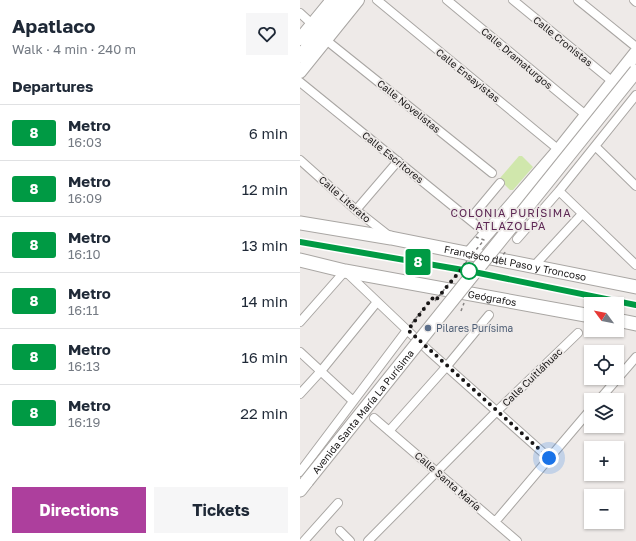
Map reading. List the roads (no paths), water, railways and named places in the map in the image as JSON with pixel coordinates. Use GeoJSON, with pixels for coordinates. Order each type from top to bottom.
{"type":"FeatureCollection","features":[{"type":"Feature","properties":{"kind":"main road"},"geometry":{"type":"LineString","coordinates":[[469,254],[587,116],[636,54]]}},
{"type":"Feature","properties":{"kind":"main road","name":"Avenida Santa María La Purísima"},"geometry":{"type":"LineString","coordinates":[[302,481],[636,71]]}},
{"type":"Feature","properties":{"kind":"main road","name":"Francisco del Paso y Troncoso"},"geometry":{"type":"LineString","coordinates":[[300,224],[391,238],[636,287]]}},
{"type":"Feature","properties":{"kind":"main road","name":"Geógrafos"},"geometry":{"type":"LineString","coordinates":[[300,260],[435,293],[584,315]]}},
{"type":"Feature","properties":{"kind":"main road"},"geometry":{"type":"LineString","coordinates":[[624,321],[636,324]]}},
{"type":"Feature","properties":{"kind":"street"},"geometry":{"type":"LineString","coordinates":[[300,39],[332,0]]}},
{"type":"Feature","properties":{"kind":"street"},"geometry":{"type":"LineString","coordinates":[[300,56],[346,0]]}},
{"type":"Feature","properties":{"kind":"street"},"geometry":{"type":"LineString","coordinates":[[300,72],[358,0]]}},
{"type":"Feature","properties":{"kind":"street","name":"Calle Ensayistas"},"geometry":{"type":"LineString","coordinates":[[377,0],[558,150]]}},
{"type":"Feature","properties":{"kind":"street","name":"Calle Dramaturgos"},"geometry":{"type":"LineString","coordinates":[[447,0],[587,116]]}},
{"type":"Feature","properties":{"kind":"street","name":"Calle Cronistas"},"geometry":{"type":"LineString","coordinates":[[513,0],[613,82]]}},
{"type":"Feature","properties":{"kind":"street"},"geometry":{"type":"LineString","coordinates":[[578,0],[636,48]]}},
{"type":"Feature","properties":{"kind":"street"},"geometry":{"type":"LineString","coordinates":[[300,12],[312,24]]}},
{"type":"Feature","properties":{"kind":"street","name":"Calle Novelistas"},"geometry":{"type":"LineString","coordinates":[[326,40],[492,172]]}},
{"type":"Feature","properties":{"kind":"street","name":"Calle Escritores"},"geometry":{"type":"LineString","coordinates":[[300,82],[486,233]]}},
{"type":"Feature","properties":{"kind":"street"},"geometry":{"type":"LineString","coordinates":[[517,239],[559,191],[636,94]]}},
{"type":"Feature","properties":{"kind":"street"},"geometry":{"type":"LineString","coordinates":[[595,146],[636,186]]}},
{"type":"Feature","properties":{"kind":"street","name":"Calle Literato"},"geometry":{"type":"LineString","coordinates":[[300,160],[356,210],[391,238]]}},
{"type":"Feature","properties":{"kind":"street"},"geometry":{"type":"LineString","coordinates":[[356,210],[398,161]]}},
{"type":"Feature","properties":{"kind":"street"},"geometry":{"type":"LineString","coordinates":[[470,219],[500,183]]}},
{"type":"Feature","properties":{"kind":"street"},"geometry":{"type":"LineString","coordinates":[[559,191],[636,265]]}},
{"type":"Feature","properties":{"kind":"street"},"geometry":{"type":"LineString","coordinates":[[534,266],[582,214]]}},
{"type":"Feature","properties":{"kind":"street"},"geometry":{"type":"LineString","coordinates":[[300,322],[344,271],[549,458]]}},
{"type":"Feature","properties":{"kind":"street"},"geometry":{"type":"LineString","coordinates":[[300,394],[321,371],[377,302]]}},
{"type":"Feature","properties":{"kind":"street"},"geometry":{"type":"LineString","coordinates":[[389,431],[448,366],[489,315]]}},
{"type":"Feature","properties":{"kind":"street","name":"Avenida Santa María La Purísima"},"geometry":{"type":"LineString","coordinates":[[302,481],[353,401],[408,330]]}},
{"type":"Feature","properties":{"kind":"street","name":"Calle Cuitláhuac"},"geometry":{"type":"LineString","coordinates":[[368,541],[497,411],[578,333]]}},
{"type":"Feature","properties":{"kind":"street"},"geometry":{"type":"LineString","coordinates":[[300,352],[353,401]]}},
{"type":"Feature","properties":{"kind":"street"},"geometry":{"type":"LineString","coordinates":[[605,393],[636,356]]}},
{"type":"Feature","properties":{"kind":"street"},"geometry":{"type":"LineString","coordinates":[[495,522],[584,417]]}},
{"type":"Feature","properties":{"kind":"street","name":"Calle Santa María"},"geometry":{"type":"LineString","coordinates":[[376,420],[517,541]]}},
{"type":"Feature","properties":{"kind":"street"},"geometry":{"type":"LineString","coordinates":[[304,541],[338,503]]}},
{"type":"Feature","properties":{"kind":"street"},"geometry":{"type":"LineString","coordinates":[[340,532],[350,541]]}},
{"type":"Feature","properties":{"kind":"railway"},"geometry":{"type":"LineString","coordinates":[[300,242],[469,271],[636,305]]}},
{"type":"Feature","properties":{"kind":"metro line","name":"8"},"geometry":{"type":"LineString","coordinates":[[300,242],[469,271],[636,305]]}},
{"type":"Feature","properties":{"kind":"place","name":"Pilares Purísima"},"geometry":{"type":"Point","coordinates":[428,328]}},
{"type":"Feature","properties":{"kind":"district","name":"COLONIA PURÍSIMA ATLAZOLPA"},"geometry":{"type":"Point","coordinates":[511,219]}}]}
